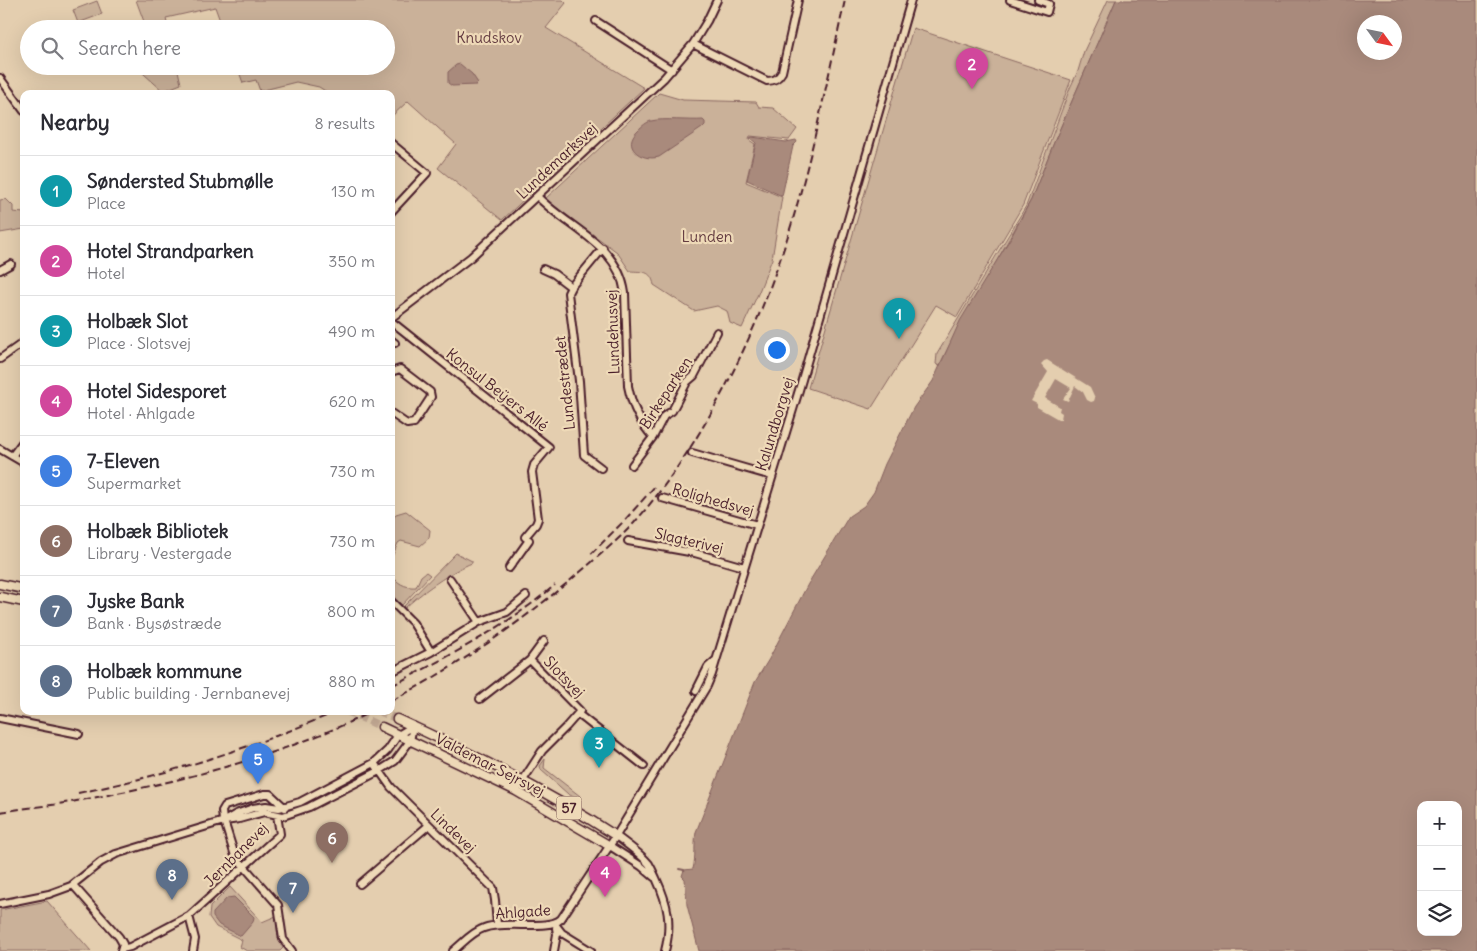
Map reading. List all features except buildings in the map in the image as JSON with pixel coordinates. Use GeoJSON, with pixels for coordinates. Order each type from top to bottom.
{"type":"FeatureCollection","features":[{"type":"Feature","properties":{"kind":"main road"},"geometry":{"type":"LineString","coordinates":[[0,584],[20,588]]}},
{"type":"Feature","properties":{"kind":"main road"},"geometry":{"type":"LineString","coordinates":[[0,597],[20,601]]}},
{"type":"Feature","properties":{"kind":"main road","name":"Valdemar Sejrsvej"},"geometry":{"type":"LineString","coordinates":[[397,719],[522,781],[616,836]]}},
{"type":"Feature","properties":{"kind":"main road","name":"Valdemar Sejrsvej"},"geometry":{"type":"LineString","coordinates":[[382,727],[516,791],[610,846]]}},
{"type":"Feature","properties":{"kind":"street","name":"Lundemarksvej"},"geometry":{"type":"LineString","coordinates":[[395,317],[466,261],[538,197],[672,70],[693,44],[717,0]]}},
{"type":"Feature","properties":{"kind":"street"},"geometry":{"type":"LineString","coordinates":[[693,44],[767,81],[774,81],[782,72],[798,0]]}},
{"type":"Feature","properties":{"kind":"street","name":"Kalundborgvej"},"geometry":{"type":"LineString","coordinates":[[616,836],[701,698],[712,674],[799,390],[911,0]]}},
{"type":"Feature","properties":{"kind":"street"},"geometry":{"type":"LineString","coordinates":[[1010,0],[1047,12],[1049,4],[1038,0]]}},
{"type":"Feature","properties":{"kind":"street"},"geometry":{"type":"LineString","coordinates":[[596,21],[672,70]]}},
{"type":"Feature","properties":{"kind":"street"},"geometry":{"type":"LineString","coordinates":[[0,78],[20,106]]}},
{"type":"Feature","properties":{"kind":"street"},"geometry":{"type":"LineString","coordinates":[[395,146],[427,173],[395,208]]}},
{"type":"Feature","properties":{"kind":"street","name":"Lundehusvej"},"geometry":{"type":"LineString","coordinates":[[538,197],[603,248],[619,270],[624,283],[630,400],[639,419],[653,437]]}},
{"type":"Feature","properties":{"kind":"street"},"geometry":{"type":"LineString","coordinates":[[543,269],[554,274],[571,287],[603,248]]}},
{"type":"Feature","properties":{"kind":"street"},"geometry":{"type":"LineString","coordinates":[[0,270],[11,264]]}},
{"type":"Feature","properties":{"kind":"street","name":"Lundestrædet"},"geometry":{"type":"LineString","coordinates":[[571,287],[568,294],[579,381],[584,455],[602,468]]}},
{"type":"Feature","properties":{"kind":"street","name":"Konsul Beÿers Allé"},"geometry":{"type":"LineString","coordinates":[[395,323],[549,447],[534,465],[532,472],[538,519],[525,537],[529,540],[509,568]]}},
{"type":"Feature","properties":{"kind":"street","name":"Birkeparken"},"geometry":{"type":"LineString","coordinates":[[632,465],[653,437],[664,416],[672,410],[687,382],[694,376],[717,332]]}},
{"type":"Feature","properties":{"kind":"street"},"geometry":{"type":"LineString","coordinates":[[0,359],[20,345]]}},
{"type":"Feature","properties":{"kind":"street"},"geometry":{"type":"LineString","coordinates":[[395,371],[400,369],[430,392],[431,396],[414,423],[407,424],[395,416]]}},
{"type":"Feature","properties":{"kind":"street"},"geometry":{"type":"LineString","coordinates":[[12,456],[20,445]]}},
{"type":"Feature","properties":{"kind":"street"},"geometry":{"type":"LineString","coordinates":[[0,448],[20,461]]}},
{"type":"Feature","properties":{"kind":"street"},"geometry":{"type":"LineString","coordinates":[[692,453],[772,476]]}},
{"type":"Feature","properties":{"kind":"street","name":"Rolighedsvej"},"geometry":{"type":"LineString","coordinates":[[662,498],[757,526]]}},
{"type":"Feature","properties":{"kind":"street","name":"Slagterivej"},"geometry":{"type":"LineString","coordinates":[[628,540],[695,553],[744,567]]}},
{"type":"Feature","properties":{"kind":"street"},"geometry":{"type":"LineString","coordinates":[[450,579],[479,622]]}},
{"type":"Feature","properties":{"kind":"street"},"geometry":{"type":"LineString","coordinates":[[395,670],[431,652],[479,622],[506,612],[526,596]]}},
{"type":"Feature","properties":{"kind":"street"},"geometry":{"type":"LineString","coordinates":[[395,605],[415,626],[431,652]]}},
{"type":"Feature","properties":{"kind":"street"},"geometry":{"type":"LineString","coordinates":[[480,699],[530,660],[544,641]]}},
{"type":"Feature","properties":{"kind":"street"},"geometry":{"type":"LineString","coordinates":[[696,691],[708,667],[717,659]]}},
{"type":"Feature","properties":{"kind":"street","name":"Slotsvej"},"geometry":{"type":"LineString","coordinates":[[530,660],[579,712],[644,766]]}},
{"type":"Feature","properties":{"kind":"street"},"geometry":{"type":"LineString","coordinates":[[516,791],[542,751],[579,712]]}},
{"type":"Feature","properties":{"kind":"street"},"geometry":{"type":"LineString","coordinates":[[0,718],[79,734]]}},
{"type":"Feature","properties":{"kind":"street"},"geometry":{"type":"LineString","coordinates":[[223,821],[236,814],[261,806],[278,808],[300,802],[374,763],[388,750],[398,735],[413,726]]}},
{"type":"Feature","properties":{"kind":"street"},"geometry":{"type":"LineString","coordinates":[[0,904],[48,894],[73,885],[97,865],[116,854],[181,833],[264,812],[283,816],[309,807],[379,771],[398,758],[410,740],[413,726]]}},
{"type":"Feature","properties":{"kind":"street","name":"Lindevej"},"geometry":{"type":"LineString","coordinates":[[374,763],[392,788],[493,888],[496,900],[496,925]]}},
{"type":"Feature","properties":{"kind":"street"},"geometry":{"type":"LineString","coordinates":[[291,814],[270,794],[264,794],[225,806],[222,811],[223,821],[233,853],[276,902],[283,939],[292,951]]}},
{"type":"Feature","properties":{"kind":"street","name":"Jernbanevej"},"geometry":{"type":"LineString","coordinates":[[122,950],[189,916],[280,834],[276,815]]}},
{"type":"Feature","properties":{"kind":"street"},"geometry":{"type":"LineString","coordinates":[[360,884],[429,825]]}},
{"type":"Feature","properties":{"kind":"street"},"geometry":{"type":"LineString","coordinates":[[616,836],[645,860],[652,869],[664,893],[668,908],[668,939],[665,951]]}},
{"type":"Feature","properties":{"kind":"street","name":"Ahlgade"},"geometry":{"type":"LineString","coordinates":[[453,951],[474,933],[485,927],[496,925],[555,924],[563,918],[616,836]]}},
{"type":"Feature","properties":{"kind":"street"},"geometry":{"type":"LineString","coordinates":[[610,846],[641,866],[657,880]]}},
{"type":"Feature","properties":{"kind":"street"},"geometry":{"type":"LineString","coordinates":[[73,885],[118,938],[122,944],[122,950]]}},
{"type":"Feature","properties":{"kind":"street"},"geometry":{"type":"LineString","coordinates":[[189,916],[196,938],[193,951]]}},
{"type":"Feature","properties":{"kind":"street"},"geometry":{"type":"LineString","coordinates":[[554,951],[558,934],[555,924]]}},
{"type":"Feature","properties":{"kind":"street"},"geometry":{"type":"LineString","coordinates":[[555,924],[562,933],[591,951]]}},
{"type":"Feature","properties":{"kind":"green space","name":"Knudskov"},"geometry":{"type":"Polygon","coordinates":[[[136,0],[563,0],[566,3],[546,28],[644,88],[502,220],[438,168],[456,144],[408,101],[395,113],[395,90],[324,90],[319,87],[296,82],[260,90],[256,80],[243,83],[240,75],[395,75],[395,20],[220,20],[215,7],[166,18],[166,20],[143,20],[136,0]]]}},
{"type":"Feature","properties":{"kind":"green space"},"geometry":{"type":"Polygon","coordinates":[[[1108,0],[1116,0],[1031,200],[939,366],[936,364],[937,354],[1026,206],[1084,51],[1108,0]]]}},
{"type":"Feature","properties":{"kind":"green space"},"geometry":{"type":"Polygon","coordinates":[[[97,1],[102,14],[86,20],[77,20],[73,10],[97,1]]]}},
{"type":"Feature","properties":{"kind":"green space"},"geometry":{"type":"Polygon","coordinates":[[[913,28],[1071,80],[1023,205],[957,317],[936,305],[871,409],[808,388],[913,28]]]}},
{"type":"Feature","properties":{"kind":"green space"},"geometry":{"type":"Polygon","coordinates":[[[145,75],[179,75],[181,84],[162,90],[145,75]]]}},
{"type":"Feature","properties":{"kind":"green space","name":"Lunden"},"geometry":{"type":"Polygon","coordinates":[[[659,93],[683,100],[756,102],[759,107],[773,108],[797,129],[789,140],[750,136],[749,140],[755,144],[746,182],[782,197],[772,259],[742,328],[730,323],[727,311],[717,306],[694,311],[654,285],[649,274],[630,271],[617,252],[545,199],[659,93]]]}},
{"type":"Feature","properties":{"kind":"green space"},"geometry":{"type":"Polygon","coordinates":[[[6,199],[13,206],[13,212],[20,213],[20,230],[0,233],[0,200],[6,199]]]}},
{"type":"Feature","properties":{"kind":"green space"},"geometry":{"type":"Polygon","coordinates":[[[406,511],[430,530],[429,538],[420,546],[401,541],[395,550],[396,514],[406,511]]]}},
{"type":"Feature","properties":{"kind":"green space"},"geometry":{"type":"Polygon","coordinates":[[[456,553],[472,561],[472,563],[436,583],[404,609],[403,607],[456,553]]]}},
{"type":"Feature","properties":{"kind":"green space"},"geometry":{"type":"Polygon","coordinates":[[[426,572],[430,575],[402,605],[395,599],[395,580],[408,587],[416,587],[421,576],[426,572]]]}},
{"type":"Feature","properties":{"kind":"green space"},"geometry":{"type":"Polygon","coordinates":[[[545,759],[544,768],[580,796],[579,800],[568,794],[541,770],[540,766],[545,759]]]}},
{"type":"Feature","properties":{"kind":"green space"},"geometry":{"type":"Polygon","coordinates":[[[230,887],[262,922],[276,916],[278,938],[283,948],[280,951],[247,951],[240,947],[242,940],[216,927],[209,917],[210,907],[230,887]]]}},
{"type":"Feature","properties":{"kind":"green space"},"geometry":{"type":"Polygon","coordinates":[[[47,901],[91,951],[0,951],[0,910],[47,901]]]}},
{"type":"Feature","properties":{"kind":"shaded area"},"geometry":{"type":"Polygon","coordinates":[[[1116,0],[1477,0],[1477,951],[699,951],[687,905],[685,879],[682,876],[684,870],[693,869],[696,832],[755,682],[808,584],[849,516],[864,506],[874,492],[885,464],[914,407],[933,381],[960,321],[1010,239],[1031,200],[1116,0]]]}},
{"type":"Feature","properties":{"kind":"shaded area"},"geometry":{"type":"Polygon","coordinates":[[[460,64],[472,74],[478,83],[476,85],[452,86],[448,83],[448,72],[460,64]]]}},
{"type":"Feature","properties":{"kind":"shaded area"},"geometry":{"type":"Polygon","coordinates":[[[656,120],[703,120],[705,125],[702,128],[659,157],[645,157],[632,147],[633,136],[646,123],[656,120]]]}},
{"type":"Feature","properties":{"kind":"shaded area"},"geometry":{"type":"Polygon","coordinates":[[[750,138],[786,142],[796,140],[782,196],[747,180],[756,143],[750,138]]]}},
{"type":"Feature","properties":{"kind":"shaded area"},"geometry":{"type":"Polygon","coordinates":[[[234,897],[254,917],[253,922],[241,936],[219,925],[213,917],[213,913],[227,898],[234,897]]]}},
{"type":"Feature","properties":{"kind":"pier"},"geometry":{"type":"Polygon","coordinates":[[[1047,360],[1090,387],[1095,398],[1094,401],[1087,400],[1083,392],[1075,386],[1068,401],[1063,399],[1071,388],[1056,379],[1045,398],[1060,407],[1061,419],[1037,407],[1037,404],[1031,401],[1048,372],[1041,364],[1047,360]]]}},
{"type":"Feature","properties":{"kind":"waterway"},"geometry":{"type":"LineString","coordinates":[[679,869],[684,870]]}},
{"type":"Feature","properties":{"kind":"tunnel"},"geometry":{"type":"LineString","coordinates":[[356,715],[382,727]]}},
{"type":"Feature","properties":{"kind":"tunnel"},"geometry":{"type":"LineString","coordinates":[[388,715],[397,719]]}},
{"type":"Feature","properties":{"kind":"railway"},"geometry":{"type":"LineString","coordinates":[[395,699],[468,656],[516,623],[563,587],[634,523],[687,453],[711,414],[752,331],[784,246],[810,154],[845,0]]}},
{"type":"Feature","properties":{"kind":"railway"},"geometry":{"type":"LineString","coordinates":[[591,554],[656,485]]}},
{"type":"Feature","properties":{"kind":"railway"},"geometry":{"type":"LineString","coordinates":[[395,684],[497,628],[555,585]]}},
{"type":"Feature","properties":{"kind":"railway"},"geometry":{"type":"LineString","coordinates":[[78,793],[144,778],[210,759],[328,715]]}},
{"type":"Feature","properties":{"kind":"railway"},"geometry":{"type":"LineString","coordinates":[[0,812],[109,795],[225,767],[301,742],[364,715]]}},
{"type":"Feature","properties":{"kind":"place","name":"Hotel Strandparken"},"geometry":{"type":"Point","coordinates":[972,89]}},
{"type":"Feature","properties":{"kind":"place","name":"Søndersted Stubmølle"},"geometry":{"type":"Point","coordinates":[899,339]}},
{"type":"Feature","properties":{"kind":"place","name":"Holbæk Slot"},"geometry":{"type":"Point","coordinates":[599,768]}},
{"type":"Feature","properties":{"kind":"place","name":"7-Eleven"},"geometry":{"type":"Point","coordinates":[258,784]}},
{"type":"Feature","properties":{"kind":"place","name":"Holbæk Bibliotek"},"geometry":{"type":"Point","coordinates":[332,863]}},
{"type":"Feature","properties":{"kind":"place","name":"Hotel Sidesporet"},"geometry":{"type":"Point","coordinates":[605,897]}},
{"type":"Feature","properties":{"kind":"place","name":"Holbæk kommune"},"geometry":{"type":"Point","coordinates":[172,900]}},
{"type":"Feature","properties":{"kind":"place","name":"Jyske Bank"},"geometry":{"type":"Point","coordinates":[293,913]}}]}
